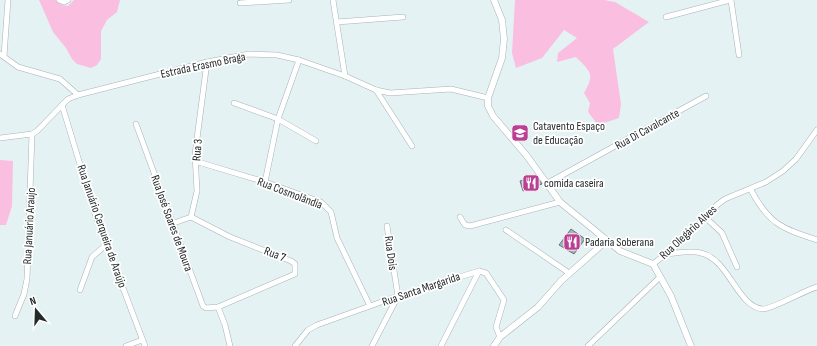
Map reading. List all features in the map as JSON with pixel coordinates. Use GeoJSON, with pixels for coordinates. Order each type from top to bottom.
{"type":"FeatureCollection","features":[{"type":"Feature","properties":{"kind":"street"},"geometry":{"type":"LineString","coordinates":[[8,0],[2,55],[18,67],[60,79],[78,95]]}},
{"type":"Feature","properties":{"kind":"street"},"geometry":{"type":"LineString","coordinates":[[59,0],[64,2],[68,0]]}},
{"type":"Feature","properties":{"kind":"street"},"geometry":{"type":"LineString","coordinates":[[240,3],[289,0]]}},
{"type":"Feature","properties":{"kind":"street"},"geometry":{"type":"LineString","coordinates":[[333,0],[344,76]]}},
{"type":"Feature","properties":{"kind":"street"},"geometry":{"type":"LineString","coordinates":[[494,0],[502,20],[504,39],[502,58],[488,98],[488,106],[493,116],[527,156],[560,202],[606,241],[629,256],[653,264],[671,296],[691,346]]}},
{"type":"Feature","properties":{"kind":"street"},"geometry":{"type":"LineString","coordinates":[[666,17],[731,0],[739,55]]}},
{"type":"Feature","properties":{"kind":"street"},"geometry":{"type":"LineString","coordinates":[[337,22],[403,17]]}},
{"type":"Feature","properties":{"kind":"street","name":"Estrada Erasmo Braga"},"geometry":{"type":"LineString","coordinates":[[32,134],[42,127],[62,105],[78,95],[207,62],[249,54],[276,55],[299,60],[344,76],[376,90],[390,93],[451,89],[488,98]]}},
{"type":"Feature","properties":{"kind":"street"},"geometry":{"type":"LineString","coordinates":[[265,182],[278,119],[299,60]]}},
{"type":"Feature","properties":{"kind":"street","name":"Rua 3"},"geometry":{"type":"LineString","coordinates":[[191,217],[197,191],[195,161],[207,62]]}},
{"type":"Feature","properties":{"kind":"street"},"geometry":{"type":"LineString","coordinates":[[376,90],[412,146]]}},
{"type":"Feature","properties":{"kind":"street","name":"Rua Di Cavalcante"},"geometry":{"type":"LineString","coordinates":[[546,184],[706,96]]}},
{"type":"Feature","properties":{"kind":"street"},"geometry":{"type":"LineString","coordinates":[[234,103],[278,119],[316,141]]}},
{"type":"Feature","properties":{"kind":"street","name":"Rua Januário Cerqueira de Araújo"},"geometry":{"type":"LineString","coordinates":[[62,105],[95,214],[145,346]]}},
{"type":"Feature","properties":{"kind":"street","name":"Rua José Soares de Moura"},"geometry":{"type":"LineString","coordinates":[[136,124],[200,302],[206,308],[218,307]]}},
{"type":"Feature","properties":{"kind":"street","name":"Rua Olegário Alves"},"geometry":{"type":"LineString","coordinates":[[653,264],[667,254],[704,216],[725,199],[751,190],[783,171],[796,159],[817,130]]}},
{"type":"Feature","properties":{"kind":"street"},"geometry":{"type":"LineString","coordinates":[[0,138],[32,134]]}},
{"type":"Feature","properties":{"kind":"street","name":"Rua Januário Araujo"},"geometry":{"type":"LineString","coordinates":[[16,316],[24,294],[26,279],[32,134]]}},
{"type":"Feature","properties":{"kind":"street","name":"Rua Cosmolândia"},"geometry":{"type":"LineString","coordinates":[[195,161],[265,182],[326,205],[331,212],[337,238],[370,306]]}},
{"type":"Feature","properties":{"kind":"street"},"geometry":{"type":"LineString","coordinates":[[751,190],[765,214],[775,223],[795,233],[817,240]]}},
{"type":"Feature","properties":{"kind":"street"},"geometry":{"type":"LineString","coordinates":[[460,217],[465,225],[470,226],[560,202]]}},
{"type":"Feature","properties":{"kind":"street"},"geometry":{"type":"LineString","coordinates":[[704,216],[722,233],[737,267]]}},
{"type":"Feature","properties":{"kind":"street"},"geometry":{"type":"LineString","coordinates":[[171,224],[191,217]]}},
{"type":"Feature","properties":{"kind":"street","name":"Rua 7"},"geometry":{"type":"LineString","coordinates":[[191,217],[230,237],[291,261],[295,264],[295,274],[218,307]]}},
{"type":"Feature","properties":{"kind":"street","name":"Rua Dois"},"geometry":{"type":"LineString","coordinates":[[387,226],[398,296]]}},
{"type":"Feature","properties":{"kind":"street"},"geometry":{"type":"LineString","coordinates":[[506,230],[569,273]]}},
{"type":"Feature","properties":{"kind":"street"},"geometry":{"type":"LineString","coordinates":[[494,346],[500,337],[538,307],[569,273],[606,241]]}},
{"type":"Feature","properties":{"kind":"street"},"geometry":{"type":"LineString","coordinates":[[80,290],[92,257],[107,244]]}},
{"type":"Feature","properties":{"kind":"street"},"geometry":{"type":"LineString","coordinates":[[667,254],[690,252],[708,255],[730,276],[748,302],[755,307],[767,308],[798,293],[817,287]]}},
{"type":"Feature","properties":{"kind":"street"},"geometry":{"type":"LineString","coordinates":[[441,346],[479,271],[486,273],[504,300],[496,327],[500,337]]}},
{"type":"Feature","properties":{"kind":"street","name":"Rua Santa Margarida"},"geometry":{"type":"LineString","coordinates":[[295,346],[308,330],[317,325],[398,296],[479,271]]}},
{"type":"Feature","properties":{"kind":"street"},"geometry":{"type":"LineString","coordinates":[[588,346],[660,277]]}},
{"type":"Feature","properties":{"kind":"street"},"geometry":{"type":"LineString","coordinates":[[372,346],[398,296]]}},
{"type":"Feature","properties":{"kind":"street"},"geometry":{"type":"LineString","coordinates":[[218,307],[225,325],[230,346]]}},
{"type":"Feature","properties":{"kind":"street"},"geometry":{"type":"LineString","coordinates":[[126,346],[142,340]]}},
{"type":"Feature","properties":{"kind":"shaded area"},"geometry":{"type":"Polygon","coordinates":[[[39,0],[55,0],[62,5],[68,6],[74,0],[120,0],[117,12],[107,20],[101,31],[101,59],[97,65],[91,68],[77,64],[72,59],[66,48],[53,32],[39,0]]]}},
{"type":"Feature","properties":{"kind":"shaded area"},"geometry":{"type":"Polygon","coordinates":[[[515,0],[604,0],[615,2],[649,22],[613,49],[621,104],[619,118],[598,125],[588,112],[590,103],[584,93],[590,81],[590,74],[588,70],[576,57],[557,62],[558,53],[577,38],[564,30],[542,58],[516,68],[512,53],[515,0]]]}},
{"type":"Feature","properties":{"kind":"shaded area"},"geometry":{"type":"Polygon","coordinates":[[[0,160],[13,161],[12,206],[6,225],[0,225],[0,160]]]}},
{"type":"Feature","properties":{"kind":"building","name":"comida caseira"},"geometry":{"type":"Polygon","coordinates":[[[536,176],[542,184],[523,191],[520,181],[536,176]]]}},
{"type":"Feature","properties":{"kind":"building","name":"Padaria Soberana"},"geometry":{"type":"Polygon","coordinates":[[[571,229],[585,239],[574,254],[559,245],[571,229]]]}},
{"type":"Feature","properties":{"kind":"place","name":"Catavento Espaço de Educação"},"geometry":{"type":"Point","coordinates":[520,133]}},
{"type":"Feature","properties":{"kind":"place","name":"comida caseira"},"geometry":{"type":"Point","coordinates":[531,183]}},
{"type":"Feature","properties":{"kind":"place","name":"Padaria Soberana"},"geometry":{"type":"Point","coordinates":[572,242]}}]}
